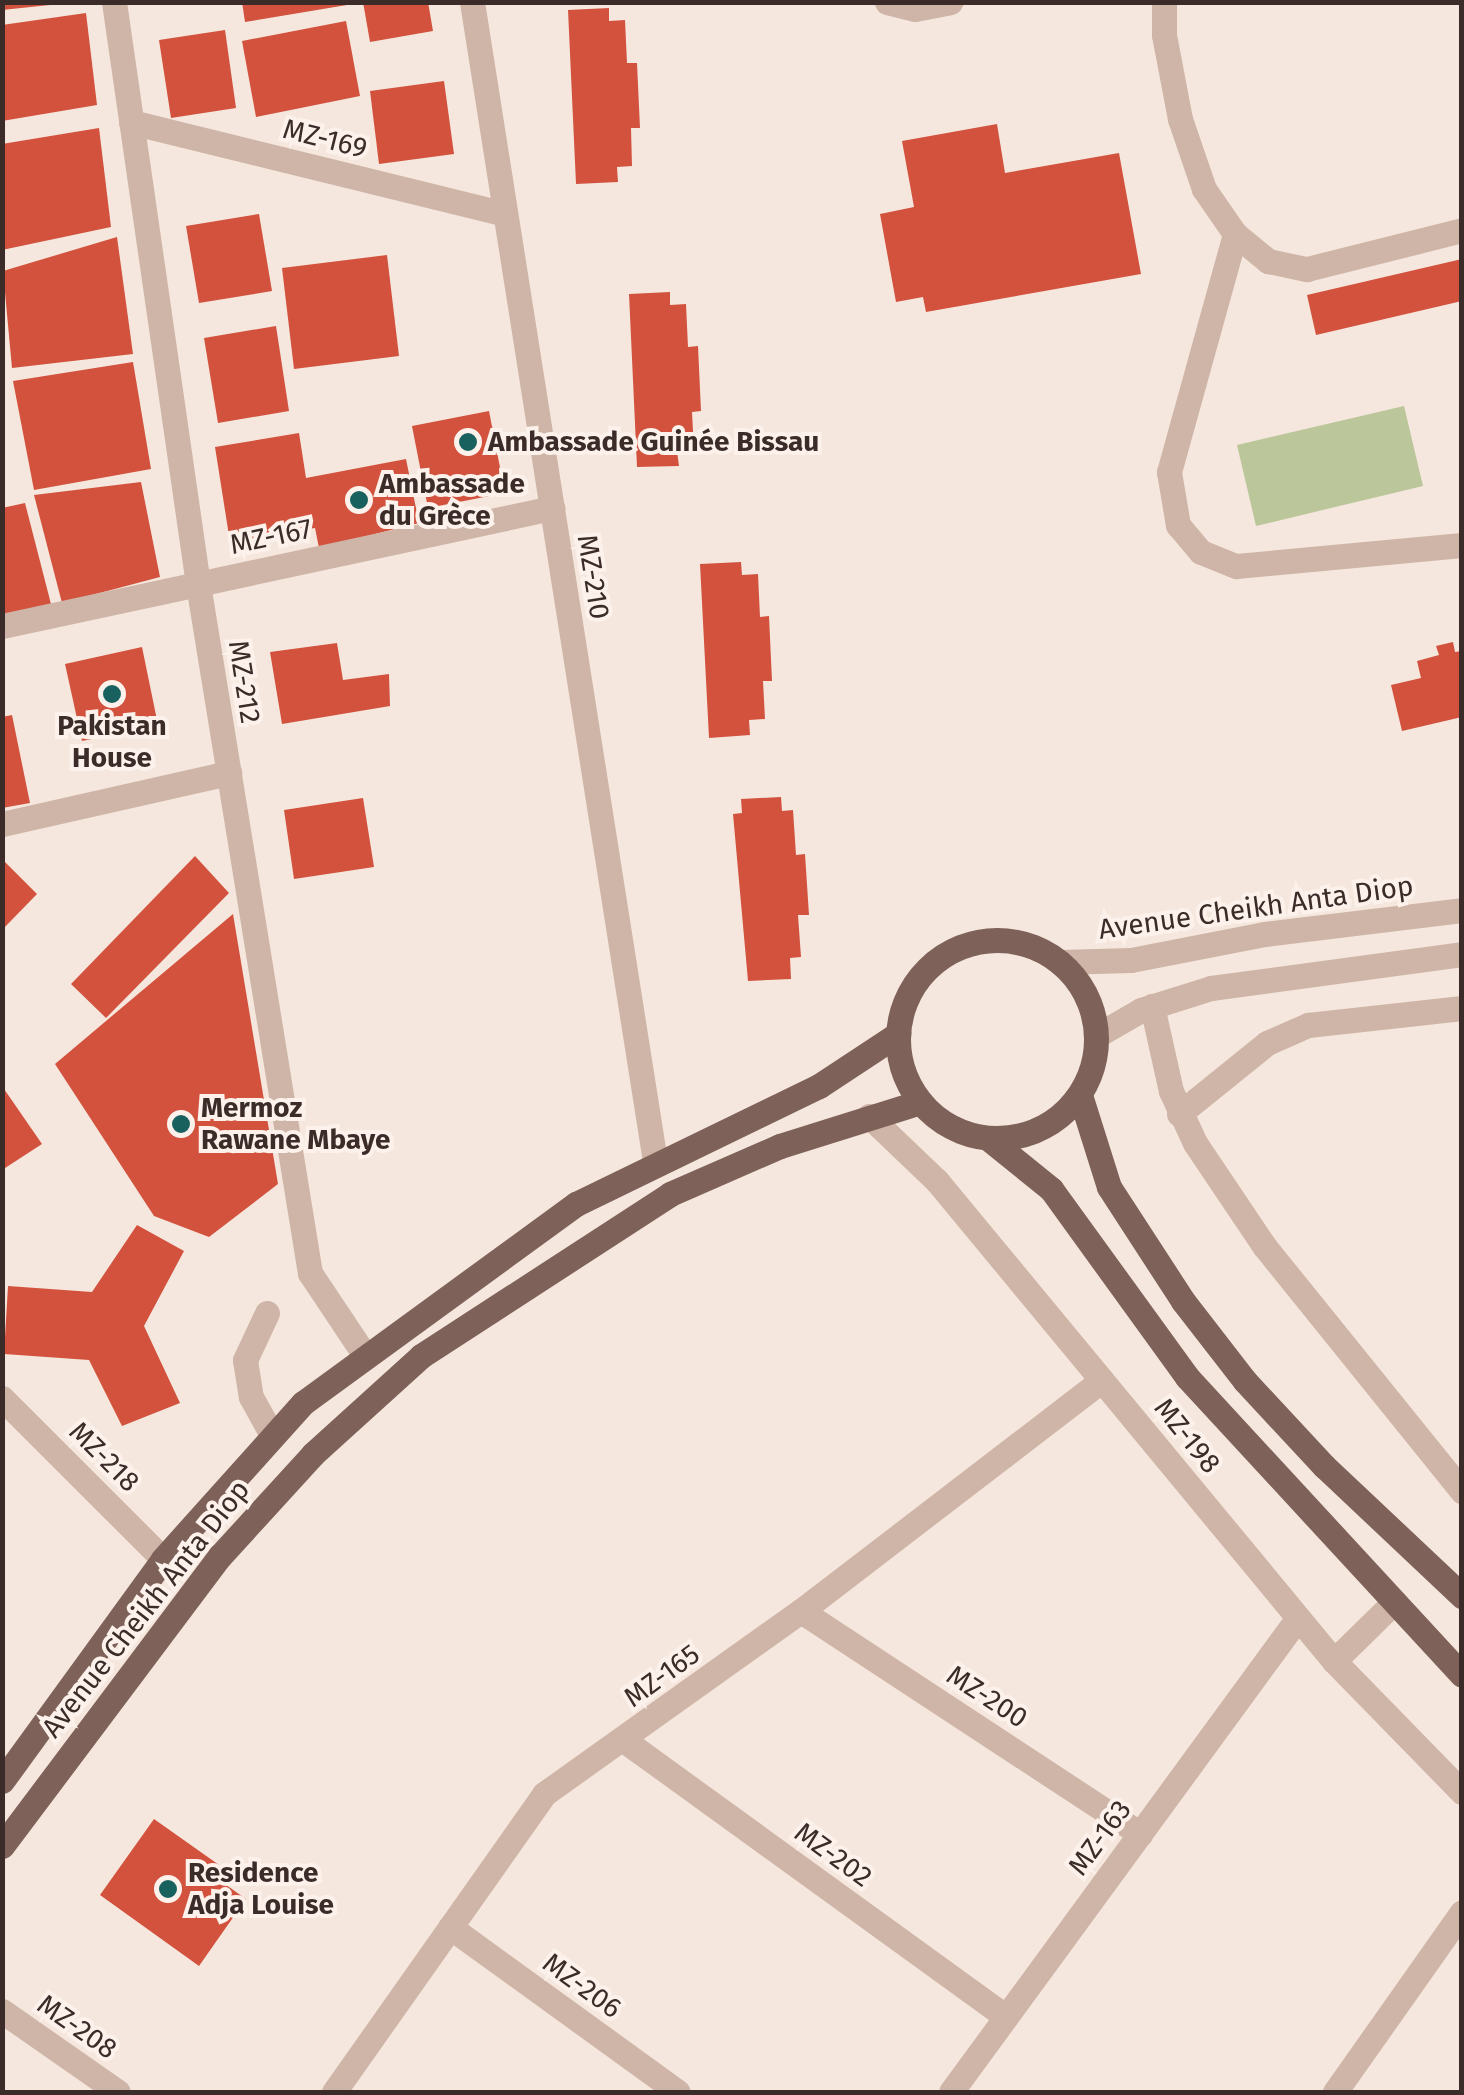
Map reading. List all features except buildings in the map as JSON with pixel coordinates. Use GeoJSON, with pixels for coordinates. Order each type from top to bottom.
{"type":"FeatureCollection","features":[{"type":"Feature","properties":{"kind":"main road"},"geometry":{"type":"LineString","coordinates":[[1462,1596],[1324,1466],[1183,1302],[1109,1187],[1080,1095],[1096,1036],[1091,1008],[1059,962],[1032,946],[970,943],[919,976],[898,1034],[899,1058],[920,1102],[939,1120],[988,1139],[1051,1189],[1187,1376],[1462,1675]]}},
{"type":"Feature","properties":{"kind":"main road","name":"Avenue Cheikh Anta Diop"},"geometry":{"type":"LineString","coordinates":[[2,1780],[163,1559],[272,1436],[364,1354],[540,1227],[655,1161],[810,1090],[898,1034]]}},
{"type":"Feature","properties":{"kind":"main road"},"geometry":{"type":"LineString","coordinates":[[988,1139],[1040,1130],[1080,1095]]}},
{"type":"Feature","properties":{"kind":"main road","name":"Avenue Cheikh Anta Diop"},"geometry":{"type":"LineString","coordinates":[[2,1846],[220,1556],[313,1454],[420,1356],[670,1194],[751,1156],[920,1102]]}},
{"type":"Feature","properties":{"kind":"street","name":"MZ-212"},"geometry":{"type":"LineString","coordinates":[[114,2],[198,584],[310,1272],[364,1354]]}},
{"type":"Feature","properties":{"kind":"street","name":"MZ-210"},"geometry":{"type":"LineString","coordinates":[[472,2],[655,1161]]}},
{"type":"Feature","properties":{"kind":"street"},"geometry":{"type":"LineString","coordinates":[[887,2],[915,9],[950,2]]}},
{"type":"Feature","properties":{"kind":"street"},"geometry":{"type":"LineString","coordinates":[[1164,2],[1180,119],[1204,189],[1235,234],[1268,261],[1307,269],[1462,230]]}},
{"type":"Feature","properties":{"kind":"street","name":"MZ-169"},"geometry":{"type":"LineString","coordinates":[[131,122],[505,214]]}},
{"type":"Feature","properties":{"kind":"street"},"geometry":{"type":"LineString","coordinates":[[1235,234],[1169,472],[1178,526],[1201,552],[1236,566],[1462,545]]}},
{"type":"Feature","properties":{"kind":"street","name":"MZ-167"},"geometry":{"type":"LineString","coordinates":[[2,626],[552,508]]}},
{"type":"Feature","properties":{"kind":"street"},"geometry":{"type":"LineString","coordinates":[[2,824],[229,773]]}},
{"type":"Feature","properties":{"kind":"street","name":"Avenue Cheikh Anta Diop"},"geometry":{"type":"LineString","coordinates":[[1059,962],[1131,960],[1265,934],[1462,910]]}},
{"type":"Feature","properties":{"kind":"street"},"geometry":{"type":"LineString","coordinates":[[1096,1036],[1152,1006],[1300,972],[1462,954]]}},
{"type":"Feature","properties":{"kind":"street"},"geometry":{"type":"LineString","coordinates":[[1152,1006],[1179,1114],[1266,1246],[1462,1491]]}},
{"type":"Feature","properties":{"kind":"street"},"geometry":{"type":"LineString","coordinates":[[1179,1114],[1267,1043],[1308,1025],[1462,1008]]}},
{"type":"Feature","properties":{"kind":"street","name":"MZ-198"},"geometry":{"type":"LineString","coordinates":[[869,1116],[937,1181],[1334,1661],[1462,1792]]}},
{"type":"Feature","properties":{"kind":"street"},"geometry":{"type":"LineString","coordinates":[[267,1313],[245,1360],[251,1397],[272,1436]]}},
{"type":"Feature","properties":{"kind":"street","name":"MZ-165"},"geometry":{"type":"LineString","coordinates":[[334,2092],[544,1794],[625,1741],[801,1611],[1102,1380]]}},
{"type":"Feature","properties":{"kind":"street","name":"MZ-218"},"geometry":{"type":"LineString","coordinates":[[2,1398],[163,1559]]}},
{"type":"Feature","properties":{"kind":"street"},"geometry":{"type":"LineString","coordinates":[[1334,1661],[1394,1602]]}},
{"type":"Feature","properties":{"kind":"street","name":"MZ-200"},"geometry":{"type":"LineString","coordinates":[[801,1611],[1140,1834]]}},
{"type":"Feature","properties":{"kind":"street","name":"MZ-163"},"geometry":{"type":"LineString","coordinates":[[951,2092],[1297,1618]]}},
{"type":"Feature","properties":{"kind":"street","name":"MZ-202"},"geometry":{"type":"LineString","coordinates":[[625,1741],[1006,2017]]}},
{"type":"Feature","properties":{"kind":"street"},"geometry":{"type":"LineString","coordinates":[[1335,2092],[1462,1912]]}},
{"type":"Feature","properties":{"kind":"street","name":"MZ-206"},"geometry":{"type":"LineString","coordinates":[[450,1927],[678,2092]]}},
{"type":"Feature","properties":{"kind":"street","name":"MZ-208"},"geometry":{"type":"LineString","coordinates":[[2,2010],[118,2092]]}},
{"type":"Feature","properties":{"kind":"green space"},"geometry":{"type":"Polygon","coordinates":[[[1404,406],[1423,486],[1256,526],[1237,445],[1404,406]]]}},
{"type":"Feature","properties":{"kind":"place","name":"Ambassade Guinée Bissau"},"geometry":{"type":"Point","coordinates":[468,442]}},
{"type":"Feature","properties":{"kind":"place","name":"Ambassade du Grèce"},"geometry":{"type":"Point","coordinates":[359,500]}},
{"type":"Feature","properties":{"kind":"place","name":"Pakistan House"},"geometry":{"type":"Point","coordinates":[112,694]}},
{"type":"Feature","properties":{"kind":"place","name":"Mermoz Rawane Mbaye"},"geometry":{"type":"Point","coordinates":[181,1124]}},
{"type":"Feature","properties":{"kind":"place","name":"Residence Adja Louise"},"geometry":{"type":"Point","coordinates":[168,1889]}}]}
